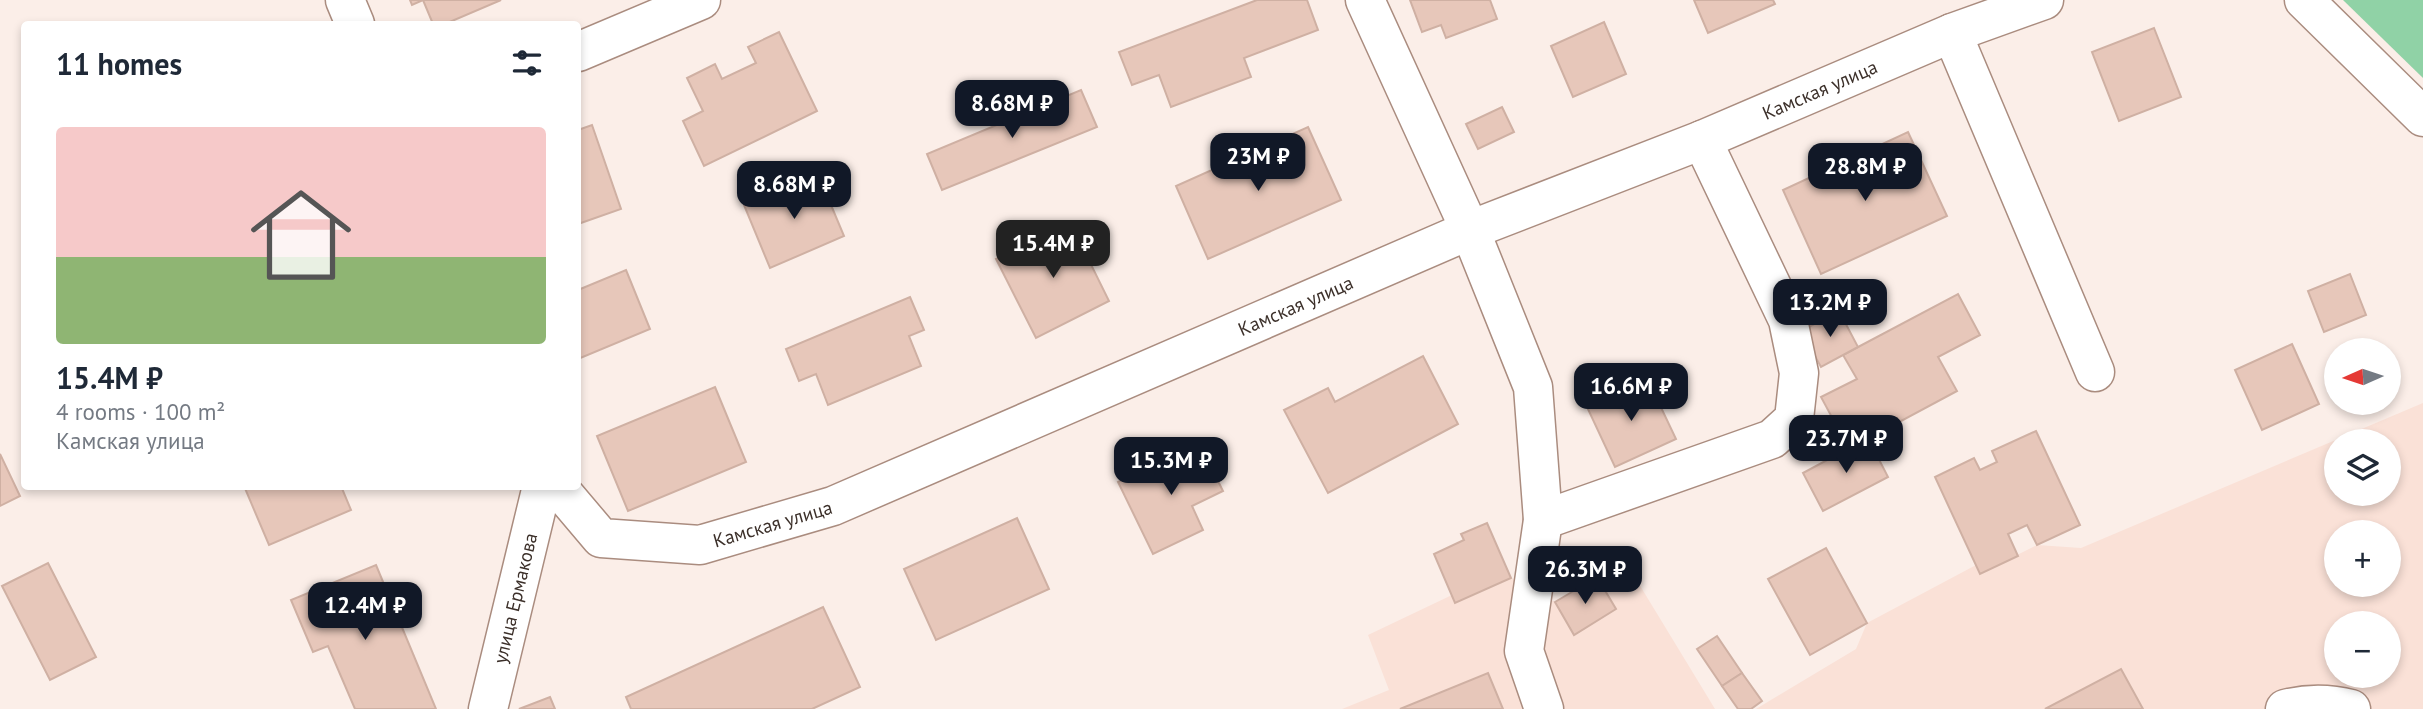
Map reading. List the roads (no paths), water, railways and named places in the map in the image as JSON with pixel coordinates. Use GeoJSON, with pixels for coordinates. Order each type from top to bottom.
{"type":"FeatureCollection","features":[{"type":"Feature","properties":{"kind":"street"},"geometry":{"type":"LineString","coordinates":[[345,0],[354,21]]}},
{"type":"Feature","properties":{"kind":"street"},"geometry":{"type":"LineString","coordinates":[[581,51],[701,0]]}},
{"type":"Feature","properties":{"kind":"street"},"geometry":{"type":"LineString","coordinates":[[1365,0],[1470,230],[1533,387],[1543,520],[1524,651],[1544,709]]}},
{"type":"Feature","properties":{"kind":"street","name":"Камская улица"},"geometry":{"type":"LineString","coordinates":[[560,490],[601,538],[700,545],[833,506],[1470,230],[1702,139],[1952,33],[2045,0]]}},
{"type":"Feature","properties":{"kind":"street"},"geometry":{"type":"LineString","coordinates":[[2304,0],[2423,117]]}},
{"type":"Feature","properties":{"kind":"street"},"geometry":{"type":"LineString","coordinates":[[1952,33],[2095,372]]}},
{"type":"Feature","properties":{"kind":"street"},"geometry":{"type":"LineString","coordinates":[[1543,520],[1772,439],[1794,419],[1799,373],[1788,320],[1702,139]]}},
{"type":"Feature","properties":{"kind":"street","name":"улица Ермакова"},"geometry":{"type":"LineString","coordinates":[[488,709],[541,490]]}},
{"type":"Feature","properties":{"kind":"street"},"geometry":{"type":"LineString","coordinates":[[2285,709],[2301,705],[2329,704],[2351,709]]}}]}
